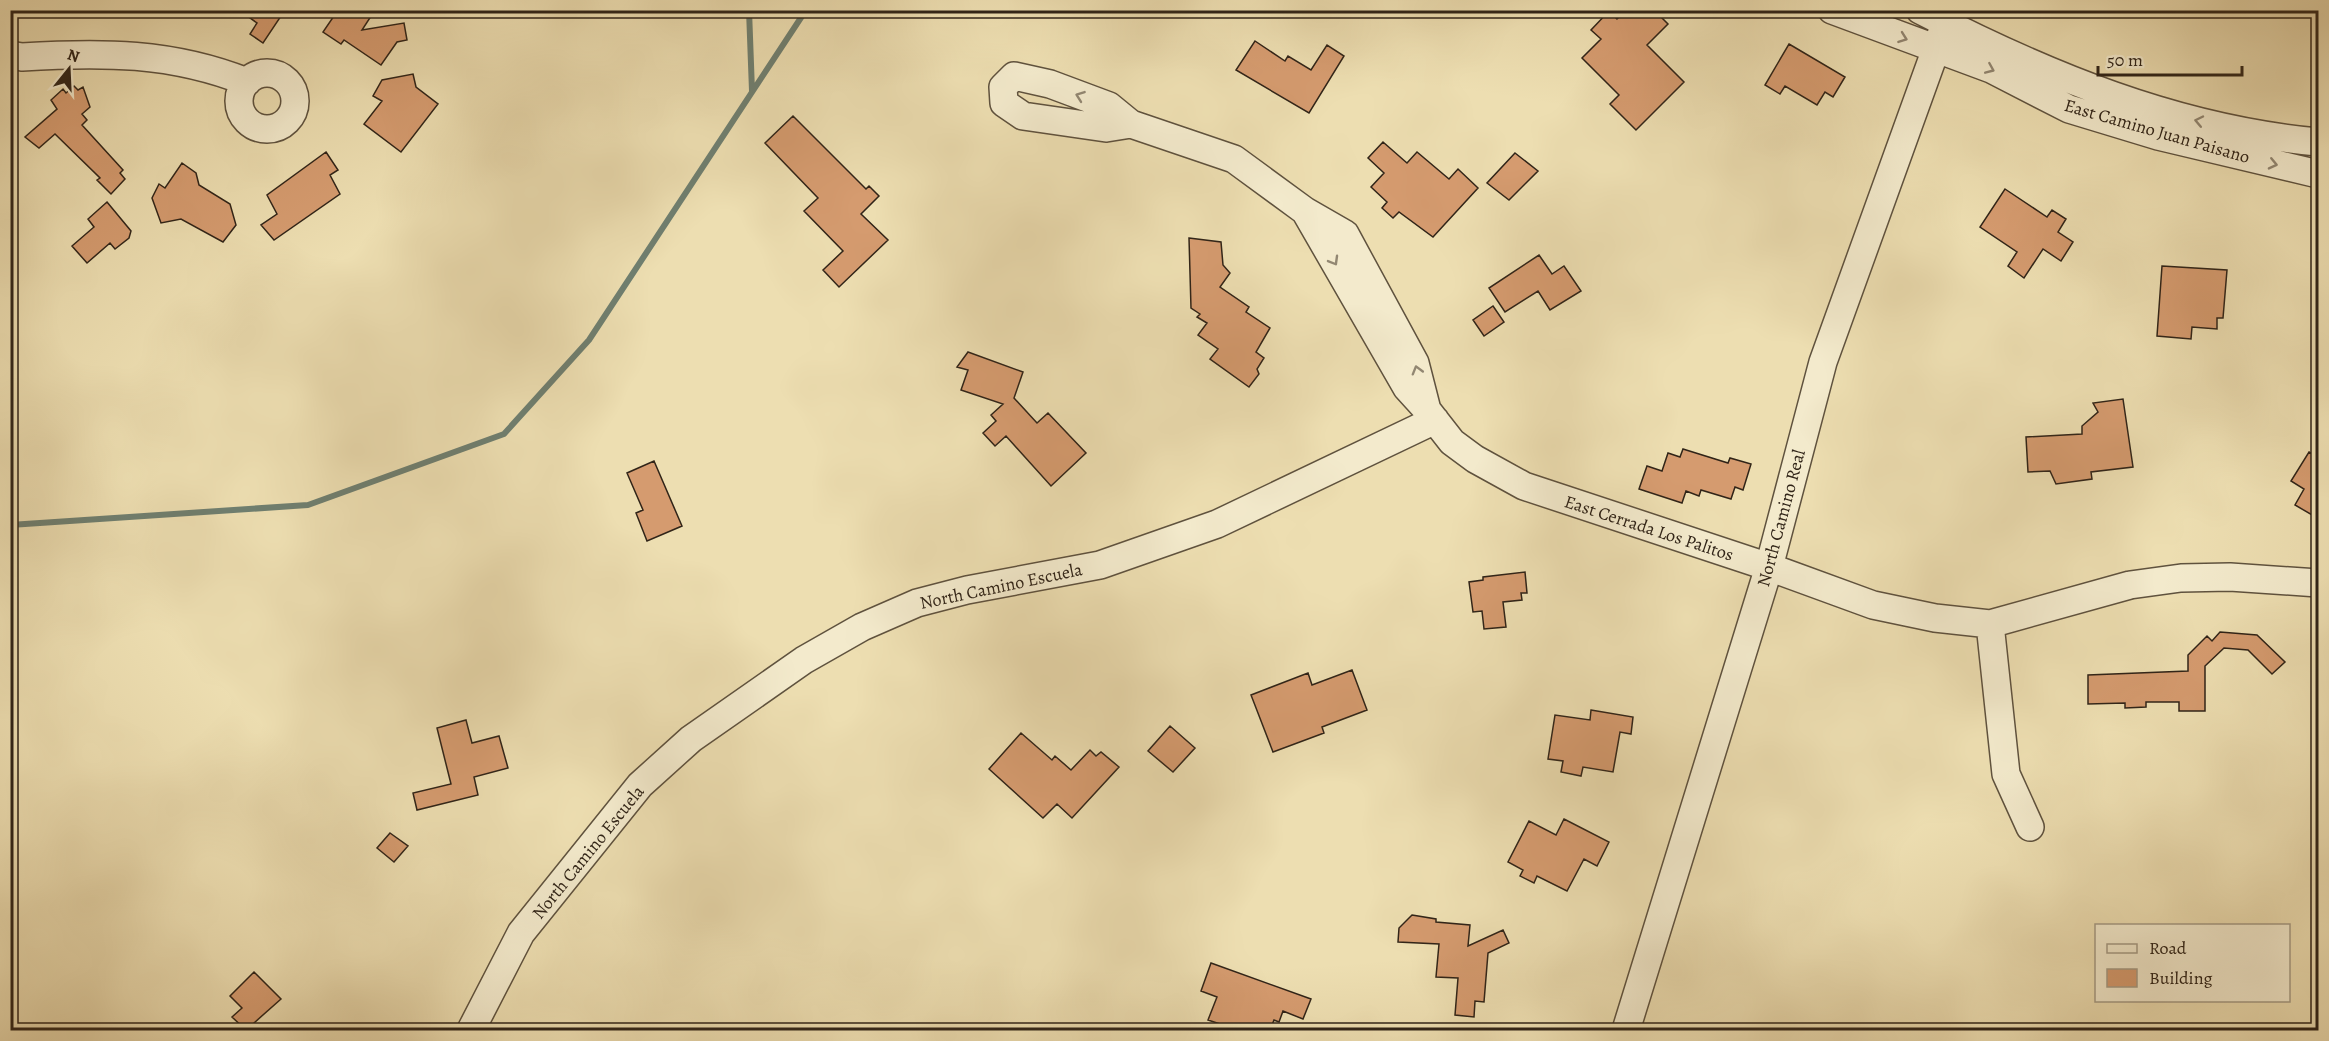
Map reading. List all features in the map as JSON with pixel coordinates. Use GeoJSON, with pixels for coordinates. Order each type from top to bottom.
{"type":"FeatureCollection","features":[{"type":"Feature","properties":{"kind":"street","name":"East Camino Juan Paisano"},"geometry":{"type":"LineString","coordinates":[[1832,10],[1991,69],[2068,109],[2158,136],[2319,174]]}},
{"type":"Feature","properties":{"kind":"street","name":"East Camino Juan Paisano"},"geometry":{"type":"LineString","coordinates":[[1920,10],[1948,17],[2093,90],[2186,118],[2283,138],[2319,142]]}},
{"type":"Feature","properties":{"kind":"street","name":"North Camino Real"},"geometry":{"type":"LineString","coordinates":[[1626,1030],[1769,567],[1823,362],[1948,17]]}},
{"type":"Feature","properties":{"kind":"street"},"geometry":{"type":"LineString","coordinates":[[10,55],[22,57],[128,54],[186,63],[247,82]]}},
{"type":"Feature","properties":{"kind":"street","name":"East Cerrada Los Palitos"},"geometry":{"type":"LineString","coordinates":[[1131,124],[1234,159],[1305,211],[1407,388],[1452,442],[1475,459],[1524,486],[1769,567],[1873,606],[1935,618],[1990,624],[2130,585],[2181,578],[2230,577],[2319,583]]}},
{"type":"Feature","properties":{"kind":"street","name":"North Camino Escuela"},"geometry":{"type":"LineString","coordinates":[[471,1030],[521,933],[640,785],[691,739],[804,660],[862,627],[916,603],[967,590],[1100,566],[1217,524],[1431,415]]}},
{"type":"Feature","properties":{"kind":"street"},"geometry":{"type":"LineString","coordinates":[[1990,624],[2006,774],[2030,827]]}},
{"type":"Feature","properties":{"kind":"building"},"geometry":{"type":"Polygon","coordinates":[[[239,10],[285,10],[263,43],[250,34],[257,23],[239,10]]]}},
{"type":"Feature","properties":{"kind":"building"},"geometry":{"type":"Polygon","coordinates":[[[338,10],[375,10],[362,30],[404,23],[407,40],[397,42],[381,65],[344,40],[341,44],[323,32],[338,10]]]}},
{"type":"Feature","properties":{"kind":"building"},"geometry":{"type":"Polygon","coordinates":[[[1626,10],[1654,10],[1668,24],[1647,45],[1684,82],[1636,130],[1610,104],[1619,95],[1582,58],[1601,39],[1591,30],[1609,11],[1617,19],[1626,10]]]}},
{"type":"Feature","properties":{"kind":"building"},"geometry":{"type":"Polygon","coordinates":[[[1255,41],[1285,61],[1288,56],[1311,70],[1327,45],[1344,56],[1309,113],[1236,70],[1255,41]]]}},
{"type":"Feature","properties":{"kind":"building"},"geometry":{"type":"Polygon","coordinates":[[[1789,44],[1845,77],[1833,97],[1825,92],[1817,105],[1785,86],[1780,94],[1765,85],[1789,44]]]}},
{"type":"Feature","properties":{"kind":"building"},"geometry":{"type":"Polygon","coordinates":[[[413,74],[416,87],[438,104],[401,152],[364,124],[382,101],[373,96],[382,80],[413,74]]]}},
{"type":"Feature","properties":{"kind":"building"},"geometry":{"type":"Polygon","coordinates":[[[74,86],[78,90],[83,87],[90,107],[82,114],[87,120],[82,125],[123,170],[120,173],[125,179],[111,194],[97,180],[100,178],[55,134],[39,148],[25,137],[57,109],[51,100],[63,89],[66,93],[74,86]]]}},
{"type":"Feature","properties":{"kind":"building"},"geometry":{"type":"Polygon","coordinates":[[[793,116],[866,189],[869,186],[879,196],[861,214],[888,240],[839,287],[823,270],[843,251],[804,211],[818,198],[765,143],[793,116]]]}},
{"type":"Feature","properties":{"kind":"building"},"geometry":{"type":"Polygon","coordinates":[[[1383,142],[1407,163],[1417,152],[1449,179],[1458,169],[1478,188],[1433,237],[1399,212],[1393,218],[1382,208],[1387,202],[1371,187],[1384,173],[1368,158],[1383,142]]]}},
{"type":"Feature","properties":{"kind":"building"},"geometry":{"type":"Polygon","coordinates":[[[326,152],[338,170],[330,175],[340,194],[274,240],[261,225],[277,214],[267,195],[326,152]]]}},
{"type":"Feature","properties":{"kind":"building"},"geometry":{"type":"Polygon","coordinates":[[[1515,153],[1538,171],[1509,200],[1487,183],[1515,153]]]}},
{"type":"Feature","properties":{"kind":"building"},"geometry":{"type":"Polygon","coordinates":[[[182,163],[196,173],[199,185],[230,204],[236,225],[223,242],[181,219],[161,223],[152,198],[159,184],[165,188],[182,163]]]}},
{"type":"Feature","properties":{"kind":"building"},"geometry":{"type":"Polygon","coordinates":[[[2005,189],[2047,217],[2052,210],[2066,219],[2058,232],[2073,242],[2061,261],[2043,249],[2024,278],[2008,266],[2017,252],[1980,227],[2005,189]]]}},
{"type":"Feature","properties":{"kind":"building"},"geometry":{"type":"Polygon","coordinates":[[[107,202],[131,231],[129,238],[115,249],[110,243],[87,263],[72,246],[94,227],[88,219],[107,202]]]}},
{"type":"Feature","properties":{"kind":"building"},"geometry":{"type":"Polygon","coordinates":[[[1189,238],[1221,242],[1223,265],[1230,273],[1220,287],[1249,307],[1246,312],[1270,328],[1256,352],[1264,358],[1257,369],[1259,374],[1249,387],[1210,359],[1218,349],[1198,335],[1207,323],[1197,317],[1200,314],[1191,308],[1189,238]]]}},
{"type":"Feature","properties":{"kind":"building"},"geometry":{"type":"Polygon","coordinates":[[[1539,255],[1552,274],[1564,266],[1581,291],[1550,310],[1538,291],[1505,312],[1489,288],[1539,255]]]}},
{"type":"Feature","properties":{"kind":"building"},"geometry":{"type":"Polygon","coordinates":[[[2162,266],[2227,270],[2223,318],[2217,318],[2217,329],[2192,327],[2191,339],[2157,336],[2162,266]]]}},
{"type":"Feature","properties":{"kind":"building"},"geometry":{"type":"Polygon","coordinates":[[[1493,306],[1504,322],[1484,336],[1473,320],[1493,306]]]}},
{"type":"Feature","properties":{"kind":"building"},"geometry":{"type":"Polygon","coordinates":[[[968,352],[1023,372],[1014,398],[1037,423],[1048,413],[1086,453],[1051,486],[1006,436],[995,446],[983,433],[996,421],[991,415],[1003,404],[961,390],[968,370],[957,367],[968,352]]]}},
{"type":"Feature","properties":{"kind":"building"},"geometry":{"type":"Polygon","coordinates":[[[2123,399],[2133,467],[2091,472],[2092,479],[2056,484],[2050,471],[2028,472],[2026,437],[2082,434],[2082,426],[2098,412],[2093,403],[2123,399]]]}},
{"type":"Feature","properties":{"kind":"building"},"geometry":{"type":"Polygon","coordinates":[[[1683,449],[1728,463],[1730,458],[1751,464],[1743,490],[1735,487],[1731,499],[1701,490],[1699,496],[1686,491],[1682,503],[1639,489],[1647,466],[1662,471],[1668,453],[1680,457],[1683,449]]]}},
{"type":"Feature","properties":{"kind":"building"},"geometry":{"type":"Polygon","coordinates":[[[2309,452],[2319,458],[2319,519],[2295,505],[2304,489],[2291,481],[2309,452]]]}},
{"type":"Feature","properties":{"kind":"building"},"geometry":{"type":"Polygon","coordinates":[[[654,461],[682,526],[647,541],[636,513],[643,510],[627,473],[654,461]]]}},
{"type":"Feature","properties":{"kind":"building"},"geometry":{"type":"Polygon","coordinates":[[[1525,572],[1527,593],[1521,593],[1522,600],[1503,602],[1506,627],[1484,629],[1482,611],[1473,612],[1469,582],[1483,580],[1483,577],[1525,572]]]}},
{"type":"Feature","properties":{"kind":"building"},"geometry":{"type":"Polygon","coordinates":[[[2220,632],[2257,635],[2285,662],[2272,674],[2248,650],[2224,648],[2205,666],[2205,711],[2179,711],[2179,702],[2146,702],[2146,707],[2125,708],[2125,703],[2088,704],[2088,675],[2188,671],[2188,655],[2207,636],[2212,641],[2220,632]]]}},
{"type":"Feature","properties":{"kind":"building"},"geometry":{"type":"Polygon","coordinates":[[[1352,670],[1367,710],[1322,727],[1324,733],[1273,752],[1251,695],[1308,673],[1312,685],[1352,670]]]}},
{"type":"Feature","properties":{"kind":"building"},"geometry":{"type":"Polygon","coordinates":[[[1591,710],[1633,717],[1631,734],[1620,732],[1613,772],[1583,767],[1581,776],[1561,772],[1563,761],[1548,759],[1555,715],[1590,720],[1591,710]]]}},
{"type":"Feature","properties":{"kind":"building"},"geometry":{"type":"Polygon","coordinates":[[[466,720],[472,743],[499,736],[508,768],[474,777],[478,795],[417,810],[413,793],[451,784],[437,728],[466,720]]]}},
{"type":"Feature","properties":{"kind":"building"},"geometry":{"type":"Polygon","coordinates":[[[1170,726],[1195,748],[1173,772],[1148,751],[1170,726]]]}},
{"type":"Feature","properties":{"kind":"building"},"geometry":{"type":"Polygon","coordinates":[[[1021,733],[1052,760],[1055,756],[1071,770],[1090,750],[1096,756],[1101,752],[1119,767],[1072,818],[1057,804],[1043,818],[989,769],[1021,733]]]}},
{"type":"Feature","properties":{"kind":"building"},"geometry":{"type":"Polygon","coordinates":[[[1564,819],[1609,842],[1597,866],[1584,859],[1567,891],[1537,876],[1534,883],[1520,876],[1523,870],[1508,862],[1529,821],[1556,835],[1564,819]]]}},
{"type":"Feature","properties":{"kind":"building"},"geometry":{"type":"Polygon","coordinates":[[[390,833],[408,846],[394,862],[377,848],[390,833]]]}},
{"type":"Feature","properties":{"kind":"building"},"geometry":{"type":"Polygon","coordinates":[[[1412,915],[1436,919],[1436,922],[1470,925],[1468,946],[1503,930],[1509,943],[1488,953],[1484,1002],[1475,1001],[1474,1017],[1455,1015],[1458,978],[1436,977],[1439,944],[1398,942],[1399,928],[1412,915]]]}},
{"type":"Feature","properties":{"kind":"building"},"geometry":{"type":"Polygon","coordinates":[[[1211,963],[1311,999],[1303,1019],[1283,1011],[1279,1022],[1274,1020],[1270,1030],[1238,1030],[1208,1020],[1217,997],[1201,991],[1211,963]]]}},
{"type":"Feature","properties":{"kind":"building"},"geometry":{"type":"Polygon","coordinates":[[[254,972],[281,999],[246,1030],[232,1017],[242,1008],[230,996],[254,972]]]}},
{"type":"Feature","properties":{"kind":"waterway"},"geometry":{"type":"LineString","coordinates":[[749,10],[752,91]]}},
{"type":"Feature","properties":{"kind":"waterway"},"geometry":{"type":"LineString","coordinates":[[10,525],[308,505],[504,434],[589,340],[806,10]]}}]}
